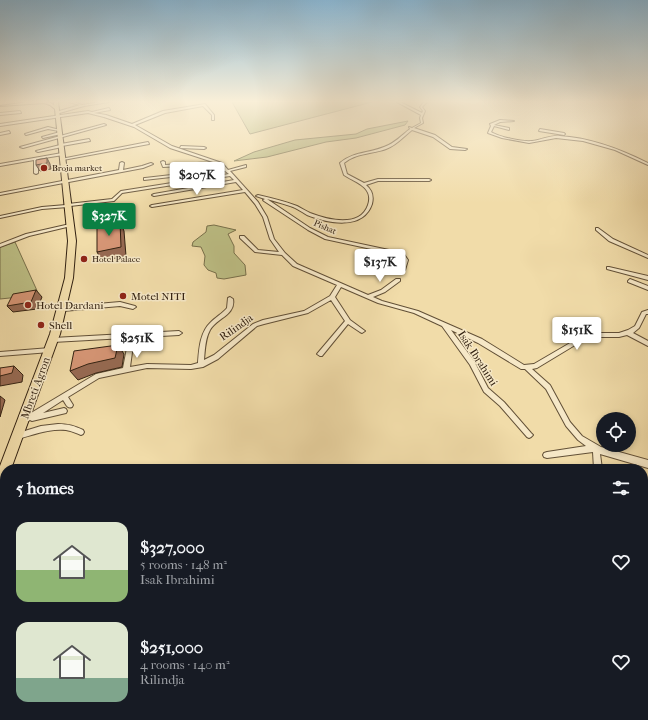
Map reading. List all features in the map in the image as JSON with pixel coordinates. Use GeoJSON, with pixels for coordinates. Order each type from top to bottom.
{"type":"FeatureCollection","features":[{"type":"Feature","properties":{"kind":"main road","name":"Mbreti Agron"},"geometry":{"type":"LineString","coordinates":[[6,464],[17,436],[26,420],[53,340],[62,309],[71,264],[70,225],[60,136]]}},
{"type":"Feature","properties":{"kind":"street"},"geometry":{"type":"LineString","coordinates":[[55,136],[61,143]]}},
{"type":"Feature","properties":{"kind":"street"},"geometry":{"type":"LineString","coordinates":[[38,150],[79,136]]}},
{"type":"Feature","properties":{"kind":"street","name":"Isak Ibrahimi"},"geometry":{"type":"LineString","coordinates":[[151,136],[164,143],[217,163],[231,175],[263,211],[272,239],[283,254],[300,268],[380,302],[410,309],[480,341],[515,363],[527,368],[548,387],[572,431],[596,448]]}},
{"type":"Feature","properties":{"kind":"street"},"geometry":{"type":"LineString","coordinates":[[403,136],[388,147],[343,161],[342,166],[345,174],[365,184],[378,180],[429,180]]}},
{"type":"Feature","properties":{"kind":"street"},"geometry":{"type":"LineString","coordinates":[[433,136],[450,148],[465,149]]}},
{"type":"Feature","properties":{"kind":"street"},"geometry":{"type":"LineString","coordinates":[[497,136],[502,138],[530,142],[550,136],[581,140]]}},
{"type":"Feature","properties":{"kind":"street"},"geometry":{"type":"LineString","coordinates":[[569,136],[619,150],[648,164]]}},
{"type":"Feature","properties":{"kind":"street"},"geometry":{"type":"LineString","coordinates":[[43,137],[61,143],[148,143]]}},
{"type":"Feature","properties":{"kind":"street"},"geometry":{"type":"LineString","coordinates":[[22,147],[89,140]]}},
{"type":"Feature","properties":{"kind":"street"},"geometry":{"type":"LineString","coordinates":[[0,165],[36,159],[61,143]]}},
{"type":"Feature","properties":{"kind":"street","name":"Isak Ibrahimi"},"geometry":{"type":"LineString","coordinates":[[164,143],[182,148],[204,148]]}},
{"type":"Feature","properties":{"kind":"street"},"geometry":{"type":"LineString","coordinates":[[7,157],[7,164]]}},
{"type":"Feature","properties":{"kind":"street"},"geometry":{"type":"LineString","coordinates":[[36,159],[36,173]]}},
{"type":"Feature","properties":{"kind":"street"},"geometry":{"type":"LineString","coordinates":[[187,160],[194,165]]}},
{"type":"Feature","properties":{"kind":"street"},"geometry":{"type":"LineString","coordinates":[[163,162],[163,165],[166,166],[217,163]]}},
{"type":"Feature","properties":{"kind":"street"},"geometry":{"type":"LineString","coordinates":[[121,171],[122,163]]}},
{"type":"Feature","properties":{"kind":"street"},"geometry":{"type":"LineString","coordinates":[[26,193],[151,164]]}},
{"type":"Feature","properties":{"kind":"street"},"geometry":{"type":"LineString","coordinates":[[145,180],[226,171],[245,166]]}},
{"type":"Feature","properties":{"kind":"street"},"geometry":{"type":"LineString","coordinates":[[0,215],[113,200],[122,192],[231,175]]}},
{"type":"Feature","properties":{"kind":"street"},"geometry":{"type":"LineString","coordinates":[[154,196],[237,181]]}},
{"type":"Feature","properties":{"kind":"street"},"geometry":{"type":"LineString","coordinates":[[0,194],[66,183]]}},
{"type":"Feature","properties":{"kind":"street","name":"Pishat"},"geometry":{"type":"LineString","coordinates":[[246,191],[258,196],[292,205],[320,218],[336,221],[351,221],[362,216],[368,208],[369,192],[365,184]]}},
{"type":"Feature","properties":{"kind":"street"},"geometry":{"type":"LineString","coordinates":[[152,206],[246,191]]}},
{"type":"Feature","properties":{"kind":"street","name":"Pishat"},"geometry":{"type":"LineString","coordinates":[[258,196],[309,229],[327,238],[401,254],[406,260],[402,269]]}},
{"type":"Feature","properties":{"kind":"street"},"geometry":{"type":"LineString","coordinates":[[0,246],[28,235],[70,225]]}},
{"type":"Feature","properties":{"kind":"street"},"geometry":{"type":"LineString","coordinates":[[597,229],[611,240],[648,257]]}},
{"type":"Feature","properties":{"kind":"street"},"geometry":{"type":"LineString","coordinates":[[242,237],[257,251],[283,254]]}},
{"type":"Feature","properties":{"kind":"street"},"geometry":{"type":"LineString","coordinates":[[609,268],[648,278]]}},
{"type":"Feature","properties":{"kind":"street"},"geometry":{"type":"LineString","coordinates":[[368,297],[383,291],[398,280]]}},
{"type":"Feature","properties":{"kind":"street"},"geometry":{"type":"LineString","coordinates":[[630,282],[648,288]]}},
{"type":"Feature","properties":{"kind":"street","name":"Rilindja"},"geometry":{"type":"LineString","coordinates":[[26,420],[92,378],[157,365],[191,367],[201,365],[212,360],[259,323],[300,315],[332,297],[340,285]]}},
{"type":"Feature","properties":{"kind":"street"},"geometry":{"type":"LineString","coordinates":[[332,297],[348,321],[362,331]]}},
{"type":"Feature","properties":{"kind":"street","name":"Rilindja"},"geometry":{"type":"LineString","coordinates":[[201,365],[202,347],[209,327],[216,319],[230,310],[232,305],[230,299]]}},
{"type":"Feature","properties":{"kind":"street"},"geometry":{"type":"LineString","coordinates":[[62,309],[120,304],[133,307]]}},
{"type":"Feature","properties":{"kind":"street"},"geometry":{"type":"LineString","coordinates":[[527,368],[535,366],[584,337],[628,333],[637,327],[644,313],[648,312]]}},
{"type":"Feature","properties":{"kind":"street"},"geometry":{"type":"LineString","coordinates":[[320,354],[348,321]]}},
{"type":"Feature","properties":{"kind":"street","name":"Isak Ibrahimi"},"geometry":{"type":"LineString","coordinates":[[445,326],[472,363],[486,390],[502,404],[529,435]]}},
{"type":"Feature","properties":{"kind":"street"},"geometry":{"type":"LineString","coordinates":[[53,340],[179,333]]}},
{"type":"Feature","properties":{"kind":"street"},"geometry":{"type":"LineString","coordinates":[[628,333],[648,344]]}},
{"type":"Feature","properties":{"kind":"street"},"geometry":{"type":"LineString","coordinates":[[126,370],[130,345]]}},
{"type":"Feature","properties":{"kind":"street"},"geometry":{"type":"LineString","coordinates":[[0,354],[49,352]]}},
{"type":"Feature","properties":{"kind":"street"},"geometry":{"type":"LineString","coordinates":[[0,357],[49,352]]}},
{"type":"Feature","properties":{"kind":"street"},"geometry":{"type":"LineString","coordinates":[[64,396],[70,405]]}},
{"type":"Feature","properties":{"kind":"street"},"geometry":{"type":"LineString","coordinates":[[26,420],[64,410]]}},
{"type":"Feature","properties":{"kind":"street","name":"Mbreti Agron"},"geometry":{"type":"LineString","coordinates":[[17,436],[62,427],[75,428],[81,432]]}},
{"type":"Feature","properties":{"kind":"street"},"geometry":{"type":"LineString","coordinates":[[547,455],[596,448]]}},
{"type":"Feature","properties":{"kind":"street"},"geometry":{"type":"LineString","coordinates":[[596,452],[598,464]]}},
{"type":"Feature","properties":{"kind":"street"},"geometry":{"type":"LineString","coordinates":[[609,452],[648,464]]}},
{"type":"Feature","properties":{"kind":"green space"},"geometry":{"type":"Polygon","coordinates":[[[340,136],[365,136],[326,142],[267,157],[234,161],[254,152],[295,140],[340,136]]]}},
{"type":"Feature","properties":{"kind":"green space"},"geometry":{"type":"Polygon","coordinates":[[[214,225],[236,230],[228,234],[234,246],[234,253],[245,265],[246,275],[224,279],[217,278],[216,273],[208,270],[204,265],[205,256],[201,247],[192,246],[193,242],[206,232],[207,226],[214,225]]]}},
{"type":"Feature","properties":{"kind":"green space"},"geometry":{"type":"Polygon","coordinates":[[[15,242],[39,295],[0,299],[0,247],[15,242]]]}},
{"type":"Feature","properties":{"kind":"building"},"geometry":{"type":"Polygon","coordinates":[[[47,158],[47,163],[36,165],[36,160],[47,158]]]}},
{"type":"Feature","properties":{"kind":"building"},"geometry":{"type":"Polygon","coordinates":[[[120,222],[121,247],[97,252],[97,226],[120,222]]]}},
{"type":"Feature","properties":{"kind":"building"},"geometry":{"type":"Polygon","coordinates":[[[36,290],[31,302],[7,306],[13,294],[36,290]]]}},
{"type":"Feature","properties":{"kind":"building"},"geometry":{"type":"Polygon","coordinates":[[[118,345],[115,358],[88,364],[70,371],[74,351],[118,345]]]}},
{"type":"Feature","properties":{"kind":"building"},"geometry":{"type":"Polygon","coordinates":[[[14,366],[12,373],[0,376],[0,368],[14,366]]]}},
{"type":"Feature","properties":{"kind":"place","name":"Broja market"},"geometry":{"type":"Point","coordinates":[44,168]}},
{"type":"Feature","properties":{"kind":"place","name":"Hotel Palace"},"geometry":{"type":"Point","coordinates":[84,259]}},
{"type":"Feature","properties":{"kind":"place","name":"Motel NITI"},"geometry":{"type":"Point","coordinates":[123,296]}},
{"type":"Feature","properties":{"kind":"place","name":"Hotel Dardani"},"geometry":{"type":"Point","coordinates":[28,305]}},
{"type":"Feature","properties":{"kind":"place","name":"Shell"},"geometry":{"type":"Point","coordinates":[41,325]}}]}
